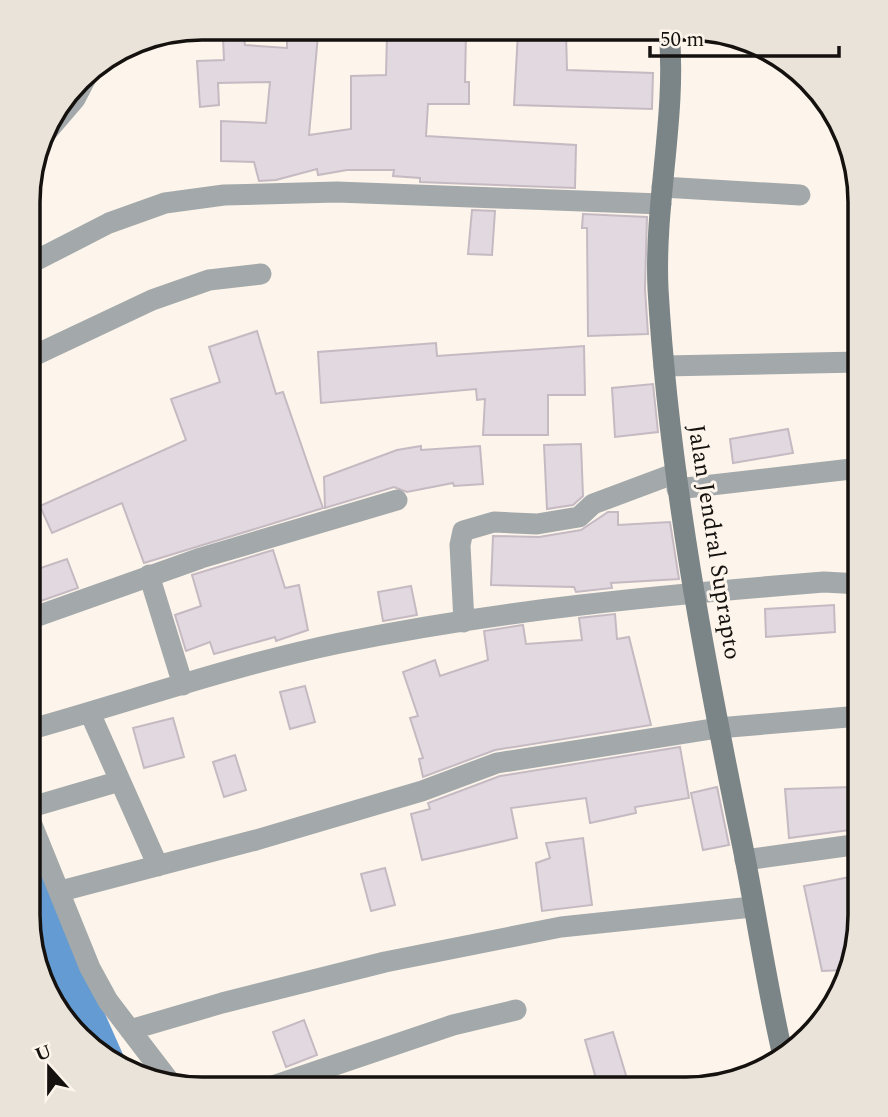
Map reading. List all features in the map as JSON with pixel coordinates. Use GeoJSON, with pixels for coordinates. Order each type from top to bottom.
{"type":"FeatureCollection","features":[{"type":"Feature","properties":{"kind":"main road","name":"Jalan Jendral Suprapto"},"geometry":{"type":"LineString","coordinates":[[670,40],[671,74],[657,240],[664,366],[676,481],[718,728],[781,1046]]}},
{"type":"Feature","properties":{"kind":"street"},"geometry":{"type":"LineString","coordinates":[[40,258],[109,223],[154,207],[224,195],[337,191],[800,195]]}},
{"type":"Feature","properties":{"kind":"street"},"geometry":{"type":"LineString","coordinates":[[40,353],[152,300],[209,280],[261,274]]}},
{"type":"Feature","properties":{"kind":"street"},"geometry":{"type":"LineString","coordinates":[[664,366],[848,362]]}},
{"type":"Feature","properties":{"kind":"street"},"geometry":{"type":"LineString","coordinates":[[464,622],[460,545],[463,531],[494,522],[537,524],[579,517],[593,504],[676,481],[848,469]]}},
{"type":"Feature","properties":{"kind":"street"},"geometry":{"type":"LineString","coordinates":[[40,615],[149,575],[397,500]]}},
{"type":"Feature","properties":{"kind":"street"},"geometry":{"type":"LineString","coordinates":[[149,575],[183,685]]}},
{"type":"Feature","properties":{"kind":"street"},"geometry":{"type":"LineString","coordinates":[[40,727],[316,649],[464,622],[554,608],[694,593],[824,582],[847,583]]}},
{"type":"Feature","properties":{"kind":"street"},"geometry":{"type":"LineString","coordinates":[[90,713],[158,866]]}},
{"type":"Feature","properties":{"kind":"street"},"geometry":{"type":"LineString","coordinates":[[61,891],[422,791],[497,763],[718,728],[847,717]]}},
{"type":"Feature","properties":{"kind":"street"},"geometry":{"type":"LineString","coordinates":[[40,804],[120,781]]}},
{"type":"Feature","properties":{"kind":"street"},"geometry":{"type":"LineString","coordinates":[[40,843],[90,968],[108,1001],[162,1071]]}},
{"type":"Feature","properties":{"kind":"street"},"geometry":{"type":"LineString","coordinates":[[745,860],[847,846]]}},
{"type":"Feature","properties":{"kind":"street"},"geometry":{"type":"LineString","coordinates":[[130,1030],[235,999],[425,954],[561,927],[752,907]]}},
{"type":"Feature","properties":{"kind":"street"},"geometry":{"type":"LineString","coordinates":[[302,1076],[453,1025],[516,1010]]}},
{"type":"Feature","properties":{"kind":"water"},"geometry":{"type":"Polygon","coordinates":[[[40,867],[124,1056],[88,1029],[62,996],[46,957],[40,915],[40,867]]]}},
{"type":"Feature","properties":{"kind":"building"},"geometry":{"type":"Polygon","coordinates":[[[223,40],[244,40],[245,45],[287,48],[287,40],[318,40],[309,135],[351,129],[351,76],[386,75],[387,40],[466,40],[465,82],[469,82],[469,104],[428,104],[426,136],[576,145],[575,188],[420,182],[420,178],[393,176],[394,170],[347,170],[318,175],[317,169],[276,180],[259,181],[254,162],[221,161],[221,121],[266,123],[270,82],[218,83],[219,105],[200,107],[197,61],[224,60],[223,40]]]}},
{"type":"Feature","properties":{"kind":"building"},"geometry":{"type":"Polygon","coordinates":[[[518,40],[566,40],[567,70],[653,73],[652,109],[514,105],[518,40]]]}},
{"type":"Feature","properties":{"kind":"building"},"geometry":{"type":"Polygon","coordinates":[[[472,210],[495,211],[492,255],[468,254],[472,210]]]}},
{"type":"Feature","properties":{"kind":"building"},"geometry":{"type":"Polygon","coordinates":[[[583,214],[647,217],[645,289],[648,334],[588,336],[587,228],[582,228],[583,214]]]}},
{"type":"Feature","properties":{"kind":"building"},"geometry":{"type":"Polygon","coordinates":[[[257,331],[276,394],[283,392],[323,508],[144,563],[122,503],[52,533],[40,506],[186,440],[171,399],[220,382],[209,347],[257,331]]]}},
{"type":"Feature","properties":{"kind":"building"},"geometry":{"type":"Polygon","coordinates":[[[436,343],[437,356],[584,346],[585,395],[548,395],[548,435],[483,435],[485,399],[477,400],[476,389],[321,403],[318,352],[436,343]]]}},
{"type":"Feature","properties":{"kind":"building"},"geometry":{"type":"Polygon","coordinates":[[[653,384],[658,432],[615,437],[612,388],[653,384]]]}},
{"type":"Feature","properties":{"kind":"building"},"geometry":{"type":"Polygon","coordinates":[[[788,429],[793,453],[733,463],[730,439],[788,429]]]}},
{"type":"Feature","properties":{"kind":"building"},"geometry":{"type":"Polygon","coordinates":[[[581,444],[583,496],[573,505],[547,509],[544,445],[581,444]]]}},
{"type":"Feature","properties":{"kind":"building"},"geometry":{"type":"Polygon","coordinates":[[[421,446],[421,450],[480,446],[483,484],[454,486],[453,483],[407,492],[394,487],[325,508],[324,477],[397,450],[421,446]]]}},
{"type":"Feature","properties":{"kind":"building"},"geometry":{"type":"Polygon","coordinates":[[[608,512],[618,512],[618,525],[670,522],[679,579],[611,583],[612,588],[576,592],[574,587],[491,585],[493,536],[539,537],[581,530],[608,512]]]}},
{"type":"Feature","properties":{"kind":"building"},"geometry":{"type":"Polygon","coordinates":[[[273,550],[285,588],[299,585],[308,630],[276,641],[275,637],[214,654],[210,642],[186,651],[175,615],[201,606],[192,575],[273,550]]]}},
{"type":"Feature","properties":{"kind":"building"},"geometry":{"type":"Polygon","coordinates":[[[67,559],[78,588],[40,601],[40,568],[67,559]]]}},
{"type":"Feature","properties":{"kind":"building"},"geometry":{"type":"Polygon","coordinates":[[[411,586],[417,615],[383,621],[378,592],[411,586]]]}},
{"type":"Feature","properties":{"kind":"building"},"geometry":{"type":"Polygon","coordinates":[[[834,605],[835,632],[766,637],[765,609],[834,605]]]}},
{"type":"Feature","properties":{"kind":"building"},"geometry":{"type":"Polygon","coordinates":[[[615,614],[617,639],[629,637],[651,725],[495,750],[423,777],[419,759],[423,758],[410,718],[418,716],[403,672],[435,660],[440,676],[488,660],[484,631],[523,625],[526,644],[582,640],[579,618],[615,614]]]}},
{"type":"Feature","properties":{"kind":"building"},"geometry":{"type":"Polygon","coordinates":[[[305,686],[315,722],[290,729],[280,692],[305,686]]]}},
{"type":"Feature","properties":{"kind":"building"},"geometry":{"type":"Polygon","coordinates":[[[173,718],[184,757],[144,768],[133,728],[173,718]]]}},
{"type":"Feature","properties":{"kind":"building"},"geometry":{"type":"Polygon","coordinates":[[[680,747],[689,798],[635,807],[636,813],[590,823],[586,798],[511,808],[517,838],[422,860],[411,814],[430,809],[428,803],[500,776],[680,747]]]}},
{"type":"Feature","properties":{"kind":"building"},"geometry":{"type":"Polygon","coordinates":[[[235,755],[246,790],[224,797],[213,762],[235,755]]]}},
{"type":"Feature","properties":{"kind":"building"},"geometry":{"type":"Polygon","coordinates":[[[717,787],[729,845],[703,850],[691,793],[717,787]]]}},
{"type":"Feature","properties":{"kind":"building"},"geometry":{"type":"Polygon","coordinates":[[[847,787],[847,830],[789,838],[785,789],[847,787]]]}},
{"type":"Feature","properties":{"kind":"building"},"geometry":{"type":"Polygon","coordinates":[[[583,838],[592,905],[542,911],[536,863],[550,858],[546,843],[583,838]]]}},
{"type":"Feature","properties":{"kind":"building"},"geometry":{"type":"Polygon","coordinates":[[[385,868],[395,905],[371,911],[361,874],[385,868]]]}},
{"type":"Feature","properties":{"kind":"building"},"geometry":{"type":"Polygon","coordinates":[[[847,878],[845,947],[838,970],[822,971],[804,886],[847,878]]]}},
{"type":"Feature","properties":{"kind":"building"},"geometry":{"type":"Polygon","coordinates":[[[304,1020],[317,1055],[286,1067],[273,1032],[304,1020]]]}},
{"type":"Feature","properties":{"kind":"building"},"geometry":{"type":"Polygon","coordinates":[[[613,1032],[626,1076],[595,1076],[585,1040],[613,1032]]]}}]}
